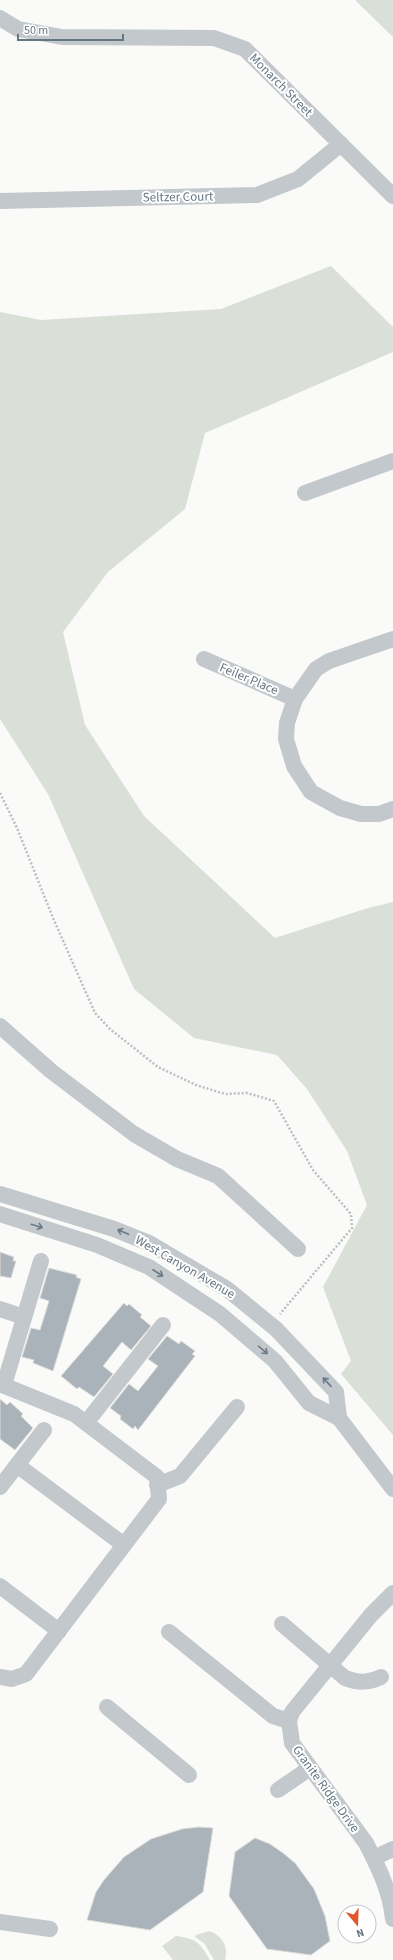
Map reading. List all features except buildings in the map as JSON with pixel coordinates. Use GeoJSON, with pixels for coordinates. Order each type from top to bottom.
{"type":"FeatureCollection","features":[{"type":"Feature","properties":{"kind":"street","name":"Monarch Street"},"geometry":{"type":"LineString","coordinates":[[0,18],[18,29],[62,37],[214,38],[245,49],[393,196]]}},
{"type":"Feature","properties":{"kind":"street","name":"Seltzer Court"},"geometry":{"type":"LineString","coordinates":[[0,201],[257,195],[298,179],[341,144]]}},
{"type":"Feature","properties":{"kind":"street"},"geometry":{"type":"LineString","coordinates":[[304,493],[393,461]]}},
{"type":"Feature","properties":{"kind":"street"},"geometry":{"type":"LineString","coordinates":[[393,639],[329,660],[316,669],[295,699],[287,723],[286,739],[294,766],[311,792],[340,808],[361,814],[379,814],[393,809]]}},
{"type":"Feature","properties":{"kind":"street","name":"Feiler Place"},"geometry":{"type":"LineString","coordinates":[[204,659],[295,699]]}},
{"type":"Feature","properties":{"kind":"street"},"geometry":{"type":"LineString","coordinates":[[0,1026],[51,1071],[134,1134],[177,1159],[218,1176],[298,1249]]}},
{"type":"Feature","properties":{"kind":"street","name":"West Canyon Avenue"},"geometry":{"type":"LineString","coordinates":[[0,1194],[114,1229],[149,1243],[227,1289],[270,1324],[336,1392],[339,1418]]}},
{"type":"Feature","properties":{"kind":"street","name":"West Canyon Avenue"},"geometry":{"type":"LineString","coordinates":[[0,1214],[97,1246],[149,1268],[220,1314],[275,1361],[309,1403],[339,1418],[393,1489]]}},
{"type":"Feature","properties":{"kind":"street"},"geometry":{"type":"LineString","coordinates":[[0,1677],[12,1679],[26,1674],[159,1499],[157,1477],[74,1414],[2,1385],[41,1260]]}},
{"type":"Feature","properties":{"kind":"street"},"geometry":{"type":"LineString","coordinates":[[0,1309],[24,1317]]}},
{"type":"Feature","properties":{"kind":"street"},"geometry":{"type":"LineString","coordinates":[[86,1423],[163,1325]]}},
{"type":"Feature","properties":{"kind":"street"},"geometry":{"type":"LineString","coordinates":[[157,1485],[180,1476],[236,1407]]}},
{"type":"Feature","properties":{"kind":"street"},"geometry":{"type":"LineString","coordinates":[[0,1487],[44,1430]]}},
{"type":"Feature","properties":{"kind":"street"},"geometry":{"type":"LineString","coordinates":[[17,1465],[124,1545]]}},
{"type":"Feature","properties":{"kind":"street"},"geometry":{"type":"LineString","coordinates":[[0,1586],[59,1630]]}},
{"type":"Feature","properties":{"kind":"street"},"geometry":{"type":"LineString","coordinates":[[169,1632],[273,1716],[289,1721],[292,1712],[371,1615],[393,1593]]}},
{"type":"Feature","properties":{"kind":"street"},"geometry":{"type":"LineString","coordinates":[[282,1624],[345,1678],[356,1682],[373,1680],[381,1676]]}},
{"type":"Feature","properties":{"kind":"street"},"geometry":{"type":"LineString","coordinates":[[107,1707],[189,1775]]}},
{"type":"Feature","properties":{"kind":"street","name":"Granite Ridge Drive"},"geometry":{"type":"LineString","coordinates":[[289,1721],[292,1743],[366,1844],[374,1858],[391,1902],[393,1919]]}},
{"type":"Feature","properties":{"kind":"street"},"geometry":{"type":"LineString","coordinates":[[278,1790],[310,1768]]}},
{"type":"Feature","properties":{"kind":"street"},"geometry":{"type":"LineString","coordinates":[[374,1858],[393,1849]]}},
{"type":"Feature","properties":{"kind":"street"},"geometry":{"type":"LineString","coordinates":[[0,1922],[50,1929]]}},
{"type":"Feature","properties":{"kind":"path"},"geometry":{"type":"LineString","coordinates":[[0,793],[17,828],[53,918],[95,1013],[110,1029],[158,1067],[196,1085],[225,1094],[248,1093],[274,1102],[313,1170],[351,1214],[352,1228],[282,1312],[270,1324]]}},
{"type":"Feature","properties":{"kind":"shaded area"},"geometry":{"type":"Polygon","coordinates":[[[355,0],[393,0],[393,37],[355,0]]]}},
{"type":"Feature","properties":{"kind":"shaded area"},"geometry":{"type":"Polygon","coordinates":[[[331,266],[393,327],[393,352],[205,433],[185,509],[108,572],[63,632],[85,725],[144,816],[275,938],[368,908],[393,902],[393,1435],[341,1374],[351,1361],[323,1287],[367,1205],[347,1151],[307,1089],[277,1055],[194,1038],[134,989],[48,794],[0,719],[0,312],[41,320],[221,309],[331,266]]]}},
{"type":"Feature","properties":{"kind":"shaded area"},"geometry":{"type":"Polygon","coordinates":[[[209,1931],[218,1935],[223,1942],[226,1951],[225,1960],[214,1960],[204,1943],[195,1937],[196,1935],[209,1931]]]}},
{"type":"Feature","properties":{"kind":"shaded area"},"geometry":{"type":"Polygon","coordinates":[[[176,1936],[189,1938],[197,1942],[210,1960],[173,1960],[162,1946],[176,1936]]]}}]}
